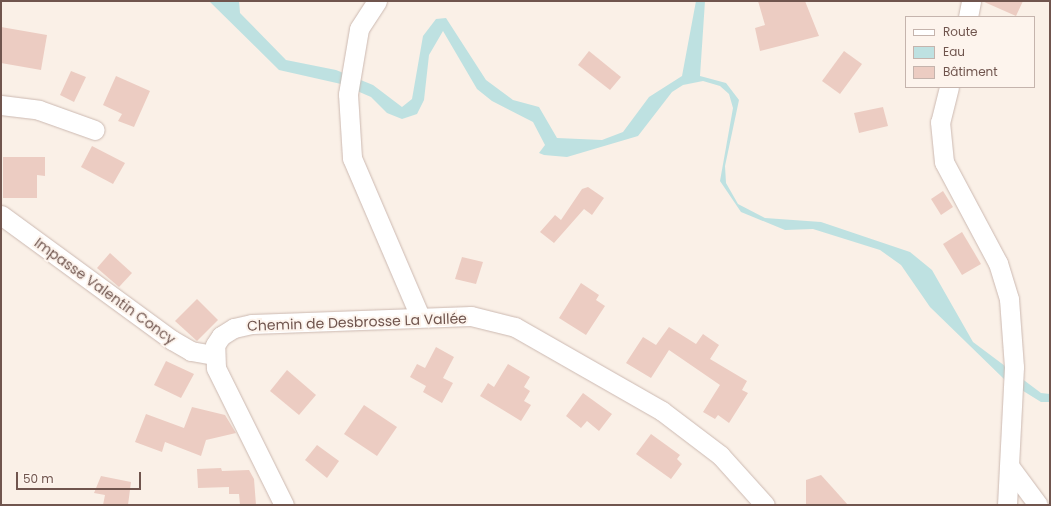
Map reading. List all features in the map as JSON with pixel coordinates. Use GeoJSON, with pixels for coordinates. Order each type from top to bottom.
{"type":"FeatureCollection","features":[{"type":"Feature","properties":{"kind":"street"},"geometry":{"type":"LineString","coordinates":[[377,1],[358,29],[349,86],[352,158],[420,317]]}},
{"type":"Feature","properties":{"kind":"street"},"geometry":{"type":"LineString","coordinates":[[968,16],[971,1]]}},
{"type":"Feature","properties":{"kind":"street"},"geometry":{"type":"LineString","coordinates":[[949,88],[940,122],[944,162],[998,263],[1009,299],[1014,367],[1007,505]]}},
{"type":"Feature","properties":{"kind":"street"},"geometry":{"type":"LineString","coordinates":[[1,105],[39,110],[96,130]]}},
{"type":"Feature","properties":{"kind":"street","name":"Impasse Valentin Concy"},"geometry":{"type":"LineString","coordinates":[[1,215],[172,340],[191,351],[214,355]]}},
{"type":"Feature","properties":{"kind":"street","name":"Chemin de Desbrosse La Vallée"},"geometry":{"type":"LineString","coordinates":[[214,355],[221,336],[234,328],[252,324],[471,316],[516,327],[662,412],[720,455],[765,505]]}},
{"type":"Feature","properties":{"kind":"street"},"geometry":{"type":"LineString","coordinates":[[214,355],[222,384],[284,505]]}},
{"type":"Feature","properties":{"kind":"street"},"geometry":{"type":"LineString","coordinates":[[1010,467],[1038,505]]}},
{"type":"Feature","properties":{"kind":"water"},"geometry":{"type":"Polygon","coordinates":[[[209,1],[239,1],[240,13],[286,60],[336,70],[373,85],[402,107],[412,99],[423,36],[436,19],[446,18],[486,80],[513,100],[539,107],[557,138],[602,140],[623,132],[649,97],[682,76],[696,1],[705,1],[700,76],[726,83],[739,100],[725,166],[726,183],[738,204],[765,218],[821,222],[910,252],[932,270],[973,342],[1041,393],[1050,394],[1050,402],[1041,402],[1004,379],[930,307],[901,265],[880,250],[813,229],[785,230],[741,212],[720,181],[733,108],[729,94],[720,86],[703,81],[683,85],[672,92],[638,136],[567,157],[544,155],[539,153],[545,145],[533,122],[492,101],[477,89],[443,31],[429,55],[424,100],[417,114],[402,119],[387,113],[371,97],[341,84],[279,70],[209,1]]]}},
{"type":"Feature","properties":{"kind":"building"},"geometry":{"type":"Polygon","coordinates":[[[758,1],[805,1],[819,36],[760,51],[755,28],[765,25],[758,1]]]}},
{"type":"Feature","properties":{"kind":"building"},"geometry":{"type":"Polygon","coordinates":[[[982,1],[1023,1],[1016,16],[982,1]]]}},
{"type":"Feature","properties":{"kind":"building"},"geometry":{"type":"Polygon","coordinates":[[[1,27],[47,35],[41,70],[1,63],[1,27]]]}},
{"type":"Feature","properties":{"kind":"building"},"geometry":{"type":"Polygon","coordinates":[[[589,51],[621,77],[610,90],[578,65],[589,51]]]}},
{"type":"Feature","properties":{"kind":"building"},"geometry":{"type":"Polygon","coordinates":[[[844,51],[862,64],[840,94],[822,81],[844,51]]]}},
{"type":"Feature","properties":{"kind":"building"},"geometry":{"type":"Polygon","coordinates":[[[71,71],[86,77],[74,102],[60,95],[71,71]]]}},
{"type":"Feature","properties":{"kind":"building"},"geometry":{"type":"Polygon","coordinates":[[[116,76],[150,91],[134,127],[118,121],[122,114],[103,105],[116,76]]]}},
{"type":"Feature","properties":{"kind":"building"},"geometry":{"type":"Polygon","coordinates":[[[883,107],[888,126],[859,133],[854,113],[883,107]]]}},
{"type":"Feature","properties":{"kind":"building"},"geometry":{"type":"Polygon","coordinates":[[[92,146],[125,163],[113,184],[81,167],[92,146]]]}},
{"type":"Feature","properties":{"kind":"building"},"geometry":{"type":"Polygon","coordinates":[[[3,157],[45,157],[45,176],[37,175],[37,198],[3,198],[3,157]]]}},
{"type":"Feature","properties":{"kind":"building"},"geometry":{"type":"Polygon","coordinates":[[[588,187],[604,198],[592,215],[584,209],[554,243],[540,232],[555,215],[561,220],[582,189],[588,187]]]}},
{"type":"Feature","properties":{"kind":"building"},"geometry":{"type":"Polygon","coordinates":[[[943,191],[953,207],[941,215],[931,199],[943,191]]]}},
{"type":"Feature","properties":{"kind":"building"},"geometry":{"type":"Polygon","coordinates":[[[962,232],[981,264],[962,275],[943,244],[962,232]]]}},
{"type":"Feature","properties":{"kind":"building"},"geometry":{"type":"Polygon","coordinates":[[[110,253],[132,273],[119,287],[97,268],[110,253]]]}},
{"type":"Feature","properties":{"kind":"building"},"geometry":{"type":"Polygon","coordinates":[[[462,257],[483,262],[476,284],[455,279],[462,257]]]}},
{"type":"Feature","properties":{"kind":"building"},"geometry":{"type":"Polygon","coordinates":[[[581,283],[599,295],[596,300],[605,306],[586,335],[559,318],[581,283]]]}},
{"type":"Feature","properties":{"kind":"building"},"geometry":{"type":"Polygon","coordinates":[[[197,299],[218,320],[197,341],[175,321],[197,299]]]}},
{"type":"Feature","properties":{"kind":"building"},"geometry":{"type":"Polygon","coordinates":[[[669,327],[696,344],[703,334],[719,345],[710,359],[747,381],[742,390],[748,393],[729,423],[718,415],[715,419],[703,412],[720,385],[669,350],[651,378],[626,363],[643,337],[656,345],[669,327]]]}},
{"type":"Feature","properties":{"kind":"building"},"geometry":{"type":"Polygon","coordinates":[[[436,347],[454,357],[443,378],[453,383],[442,403],[423,392],[426,386],[410,377],[417,364],[425,368],[436,347]]]}},
{"type":"Feature","properties":{"kind":"building"},"geometry":{"type":"Polygon","coordinates":[[[166,361],[194,374],[181,398],[154,385],[166,361]]]}},
{"type":"Feature","properties":{"kind":"building"},"geometry":{"type":"Polygon","coordinates":[[[508,364],[530,377],[524,387],[530,391],[524,401],[531,405],[521,421],[480,396],[488,383],[494,387],[508,364]]]}},
{"type":"Feature","properties":{"kind":"building"},"geometry":{"type":"Polygon","coordinates":[[[287,370],[316,395],[299,415],[270,391],[287,370]]]}},
{"type":"Feature","properties":{"kind":"building"},"geometry":{"type":"Polygon","coordinates":[[[583,393],[612,414],[599,431],[587,421],[581,428],[566,416],[583,393]]]}},
{"type":"Feature","properties":{"kind":"building"},"geometry":{"type":"Polygon","coordinates":[[[364,405],[397,427],[377,456],[344,434],[364,405]]]}},
{"type":"Feature","properties":{"kind":"building"},"geometry":{"type":"Polygon","coordinates":[[[192,407],[225,415],[236,433],[206,440],[201,456],[165,442],[162,452],[135,442],[146,414],[184,428],[192,407]]]}},
{"type":"Feature","properties":{"kind":"building"},"geometry":{"type":"Polygon","coordinates":[[[651,434],[680,455],[677,459],[682,464],[671,479],[636,454],[651,434]]]}},
{"type":"Feature","properties":{"kind":"building"},"geometry":{"type":"Polygon","coordinates":[[[317,445],[339,461],[327,478],[305,460],[317,445]]]}},
{"type":"Feature","properties":{"kind":"building"},"geometry":{"type":"Polygon","coordinates":[[[221,468],[222,471],[249,470],[254,479],[256,505],[240,505],[239,494],[229,494],[229,487],[198,488],[197,469],[221,468]]]}},
{"type":"Feature","properties":{"kind":"building"},"geometry":{"type":"Polygon","coordinates":[[[821,475],[848,505],[806,505],[806,480],[821,475]]]}},
{"type":"Feature","properties":{"kind":"building"},"geometry":{"type":"Polygon","coordinates":[[[101,476],[131,482],[128,505],[103,505],[105,495],[94,493],[101,476]]]}}]}
